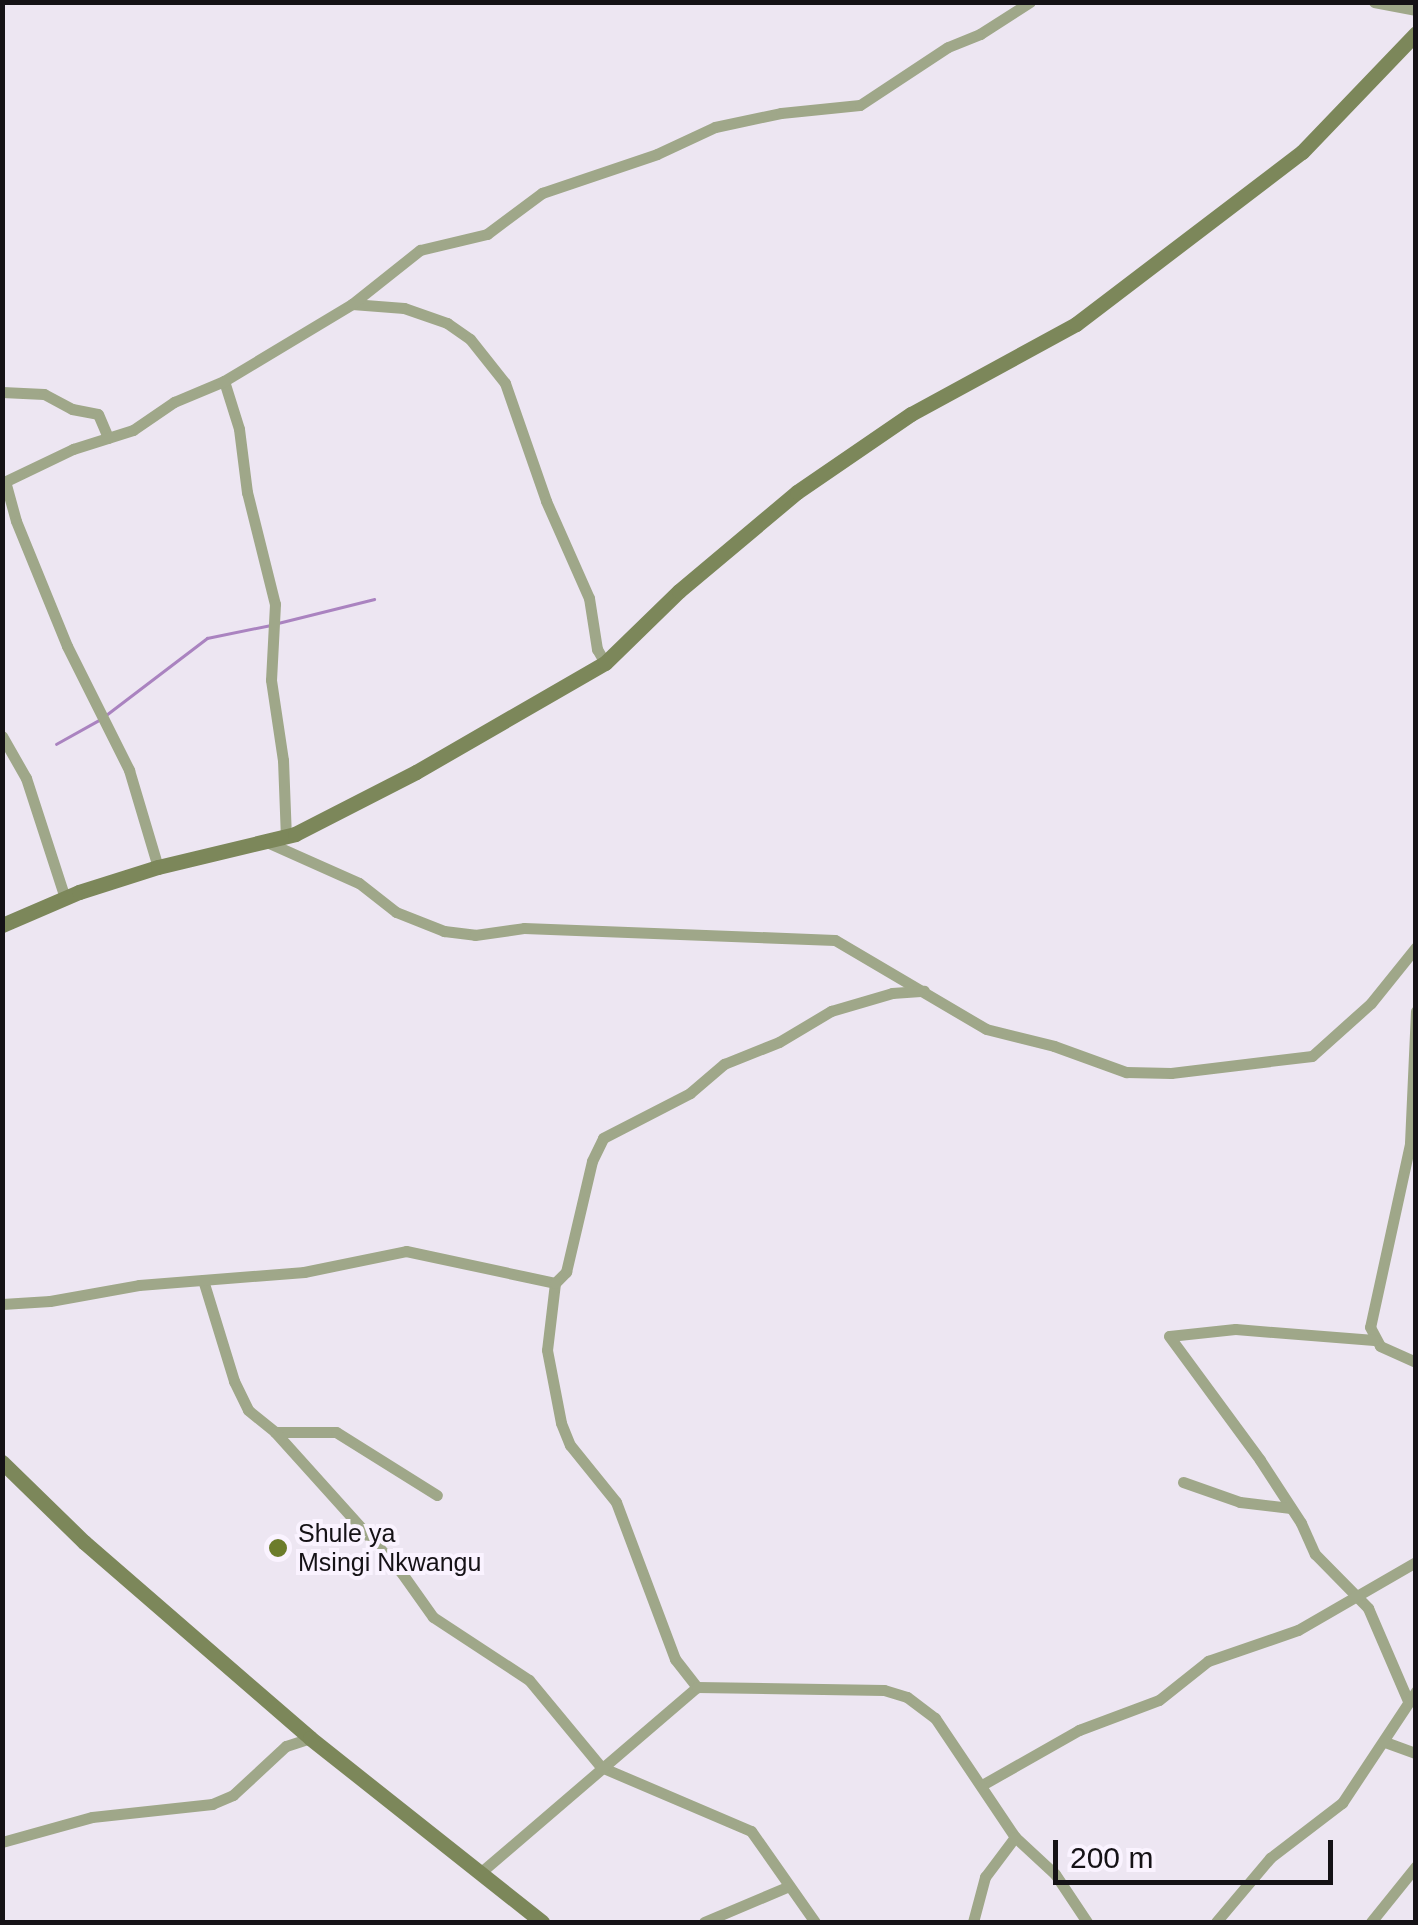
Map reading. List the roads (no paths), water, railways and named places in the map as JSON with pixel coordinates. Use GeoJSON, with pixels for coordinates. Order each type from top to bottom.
{"type":"FeatureCollection","features":[{"type":"Feature","properties":{"kind":"street"},"geometry":{"type":"LineString","coordinates":[[158,868],[145,814],[111,728],[67,646],[25,546],[4,482],[73,449],[144,425],[174,402],[224,381],[352,304],[412,254],[487,234],[552,188],[657,154],[715,127],[781,112],[841,110],[868,101],[948,47],[980,34],[1030,2]]}},
{"type":"Feature","properties":{"kind":"street"},"geometry":{"type":"LineString","coordinates":[[1374,2],[1416,10]]}},
{"type":"Feature","properties":{"kind":"street"},"geometry":{"type":"LineString","coordinates":[[2,925],[65,898],[158,868],[286,837],[416,772],[605,663],[679,591],[798,492],[911,414],[1056,336],[1146,274],[1332,126],[1416,33]]}},
{"type":"Feature","properties":{"kind":"street"},"geometry":{"type":"LineString","coordinates":[[352,304],[404,308],[447,323],[470,339],[505,383],[546,501],[589,598],[596,649],[605,663]]}},
{"type":"Feature","properties":{"kind":"street"},"geometry":{"type":"LineString","coordinates":[[224,381],[239,429],[248,492],[275,604],[271,680],[283,760],[286,837]]}},
{"type":"Feature","properties":{"kind":"street"},"geometry":{"type":"LineString","coordinates":[[2,392],[44,394],[72,408],[98,414],[108,438]]}},
{"type":"Feature","properties":{"kind":"street"},"geometry":{"type":"LineString","coordinates":[[2,736],[26,778],[65,898]]}},
{"type":"Feature","properties":{"kind":"street"},"geometry":{"type":"LineString","coordinates":[[269,844],[359,883],[396,912],[444,931],[475,935],[524,928],[835,940],[986,1028],[1054,1046],[1112,1069],[1188,1072],[1312,1056],[1371,1003],[1416,946]]}},
{"type":"Feature","properties":{"kind":"street"},"geometry":{"type":"LineString","coordinates":[[697,1688],[684,1676],[662,1631],[616,1502],[570,1445],[547,1350],[555,1283],[566,1272],[572,1253],[592,1161],[603,1138],[690,1093],[724,1064],[779,1042],[831,1011],[892,993],[925,991]]}},
{"type":"Feature","properties":{"kind":"street"},"geometry":{"type":"LineString","coordinates":[[1374,1340],[1371,1318],[1388,1260],[1410,1144],[1416,1011]]}},
{"type":"Feature","properties":{"kind":"street"},"geometry":{"type":"LineString","coordinates":[[2,1304],[304,1272],[406,1251],[555,1283]]}},
{"type":"Feature","properties":{"kind":"street"},"geometry":{"type":"LineString","coordinates":[[203,1280],[243,1403],[275,1432],[401,1572],[433,1617],[528,1680],[601,1767],[736,1821],[759,1841],[787,1887],[815,1922]]}},
{"type":"Feature","properties":{"kind":"street"},"geometry":{"type":"LineString","coordinates":[[1216,1922],[1262,1865],[1342,1803],[1412,1696],[1376,1621],[1315,1554],[1291,1508],[1169,1336],[1236,1329],[1374,1340],[1416,1362]]}},
{"type":"Feature","properties":{"kind":"street"},"geometry":{"type":"LineString","coordinates":[[275,1432],[336,1432],[437,1495]]}},
{"type":"Feature","properties":{"kind":"street"},"geometry":{"type":"LineString","coordinates":[[2,1462],[84,1542],[310,1738],[542,1922]]}},
{"type":"Feature","properties":{"kind":"street"},"geometry":{"type":"LineString","coordinates":[[1184,1482],[1240,1502],[1291,1508]]}},
{"type":"Feature","properties":{"kind":"street"},"geometry":{"type":"LineString","coordinates":[[982,1785],[1079,1730],[1159,1700],[1208,1661],[1298,1630],[1416,1562]]}},
{"type":"Feature","properties":{"kind":"street"},"geometry":{"type":"LineString","coordinates":[[480,1873],[697,1688],[884,1690],[906,1698],[935,1718],[1015,1836],[1056,1874],[1088,1922]]}},
{"type":"Feature","properties":{"kind":"street"},"geometry":{"type":"LineString","coordinates":[[2,1842],[47,1834],[92,1818],[212,1804],[233,1794],[286,1746],[310,1738]]}},
{"type":"Feature","properties":{"kind":"street"},"geometry":{"type":"LineString","coordinates":[[1385,1742],[1416,1753]]}},
{"type":"Feature","properties":{"kind":"street"},"geometry":{"type":"LineString","coordinates":[[973,1922],[985,1877],[1015,1836]]}},
{"type":"Feature","properties":{"kind":"street"},"geometry":{"type":"LineString","coordinates":[[1371,1922],[1416,1866]]}},
{"type":"Feature","properties":{"kind":"street"},"geometry":{"type":"LineString","coordinates":[[704,1922],[787,1887]]}},
{"type":"Feature","properties":{"kind":"waterway"},"geometry":{"type":"LineString","coordinates":[[278,623],[374,599]]}},
{"type":"Feature","properties":{"kind":"waterway"},"geometry":{"type":"LineString","coordinates":[[106,715],[207,638],[271,625]]}},
{"type":"Feature","properties":{"kind":"waterway"},"geometry":{"type":"LineString","coordinates":[[56,744],[99,720]]}},
{"type":"Feature","properties":{"kind":"place","name":"Shule ya Msingi Nkwangu"},"geometry":{"type":"Point","coordinates":[278,1548]}}]}
